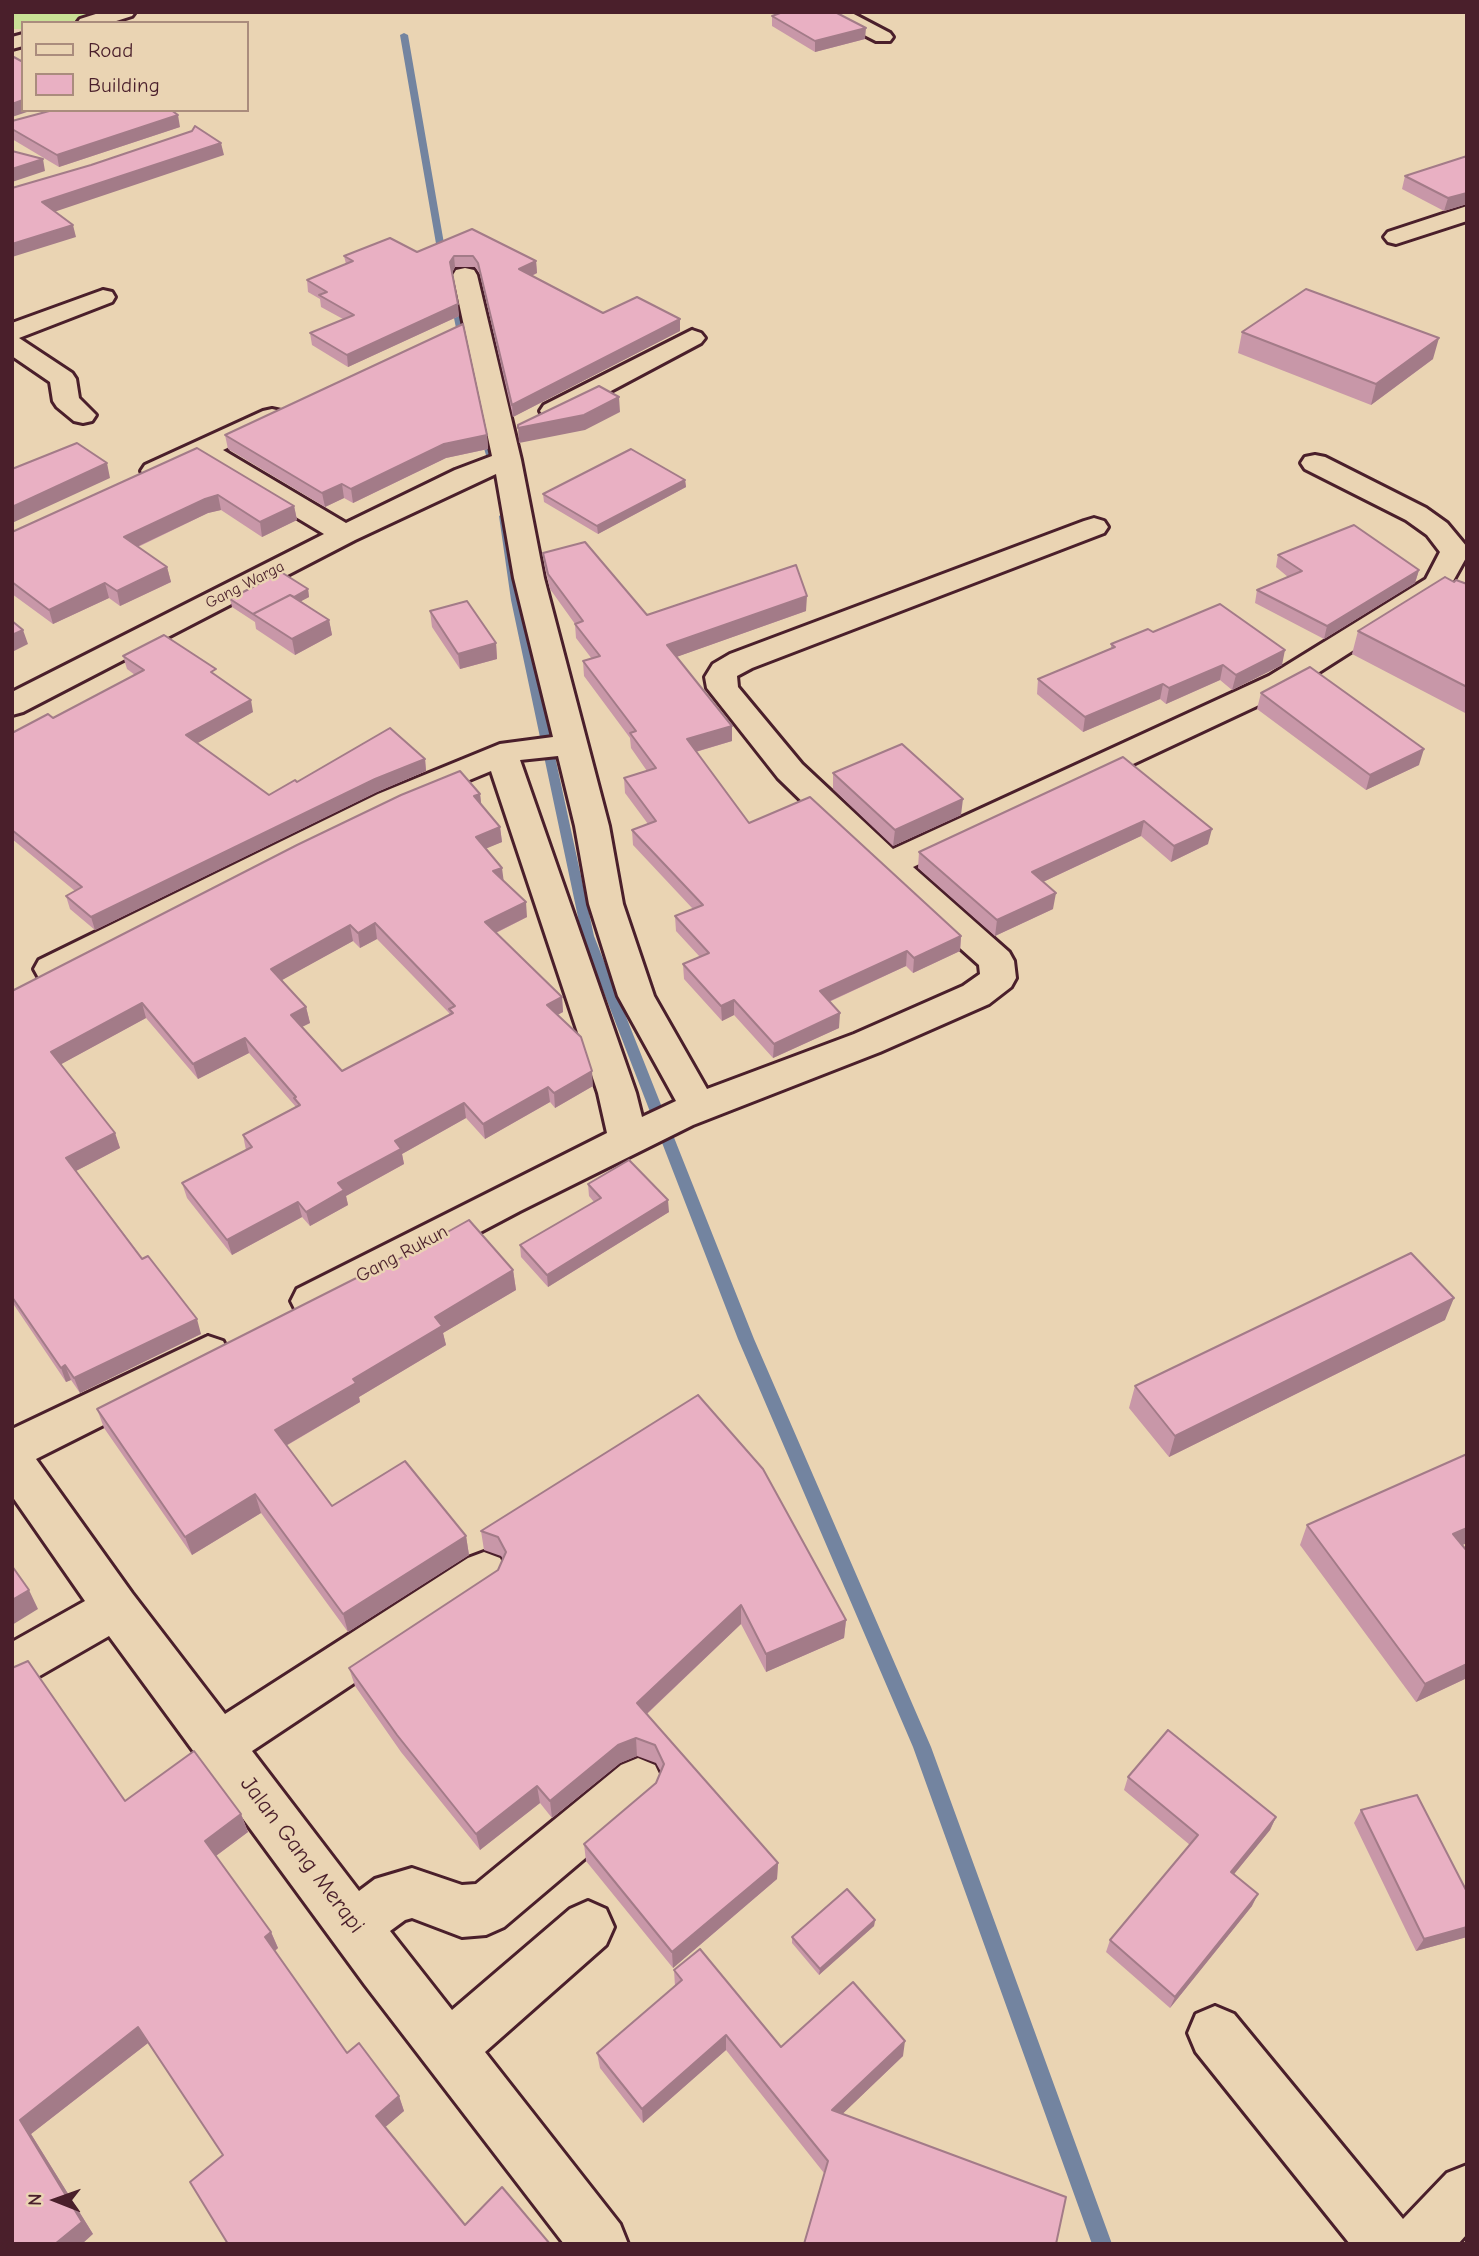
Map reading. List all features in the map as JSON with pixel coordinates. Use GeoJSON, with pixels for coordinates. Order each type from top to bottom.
{"type":"FeatureCollection","features":[{"type":"Feature","properties":{"kind":"street"},"geometry":{"type":"LineString","coordinates":[[94,21],[125,12]]}},
{"type":"Feature","properties":{"kind":"street"},"geometry":{"type":"LineString","coordinates":[[834,12],[883,37]]}},
{"type":"Feature","properties":{"kind":"street"},"geometry":{"type":"LineString","coordinates":[[1396,237],[1467,212]]}},
{"type":"Feature","properties":{"kind":"street"},"geometry":{"type":"LineString","coordinates":[[465,275],[466,323],[496,457],[529,578],[539,748],[617,1093],[635,1136]]}},
{"type":"Feature","properties":{"kind":"street"},"geometry":{"type":"LineString","coordinates":[[12,332],[103,297]]}},
{"type":"Feature","properties":{"kind":"street","name":"Gang Warga"},"geometry":{"type":"LineString","coordinates":[[12,705],[496,457],[621,377],[692,338]]}},
{"type":"Feature","properties":{"kind":"street"},"geometry":{"type":"LineString","coordinates":[[12,344],[63,379],[66,401],[83,415]]}},
{"type":"Feature","properties":{"kind":"street"},"geometry":{"type":"LineString","coordinates":[[128,483],[204,450],[289,408]]}},
{"type":"Feature","properties":{"kind":"street"},"geometry":{"type":"LineString","coordinates":[[204,450],[345,534]]}},
{"type":"Feature","properties":{"kind":"street"},"geometry":{"type":"LineString","coordinates":[[1094,527],[754,656],[724,671],[720,683],[790,771],[888,865],[1280,683],[1438,584],[1455,551],[1437,528],[1416,514],[1315,463]]}},
{"type":"Feature","properties":{"kind":"street"},"geometry":{"type":"LineString","coordinates":[[1438,584],[1467,598]]}},
{"type":"Feature","properties":{"kind":"street"},"geometry":{"type":"LineString","coordinates":[[52,969],[298,844],[390,801],[539,748]]}},
{"type":"Feature","properties":{"kind":"street"},"geometry":{"type":"LineString","coordinates":[[539,748],[592,826],[606,904],[636,996],[688,1111]]}},
{"type":"Feature","properties":{"kind":"street","name":"Gang Rukun"},"geometry":{"type":"LineString","coordinates":[[282,1317],[635,1136],[688,1111],[867,1043],[976,995],[998,978],[996,961],[888,865]]}},
{"type":"Feature","properties":{"kind":"street"},"geometry":{"type":"LineString","coordinates":[[12,1450],[245,1335]]}},
{"type":"Feature","properties":{"kind":"street","name":"Jalan Gang Merapi"},"geometry":{"type":"LineString","coordinates":[[12,1461],[116,1608],[448,2048],[600,2244]]}},
{"type":"Feature","properties":{"kind":"street"},"geometry":{"type":"LineString","coordinates":[[219,1745],[484,1572]]}},
{"type":"Feature","properties":{"kind":"street"},"geometry":{"type":"LineString","coordinates":[[12,1668],[116,1608]]}},
{"type":"Feature","properties":{"kind":"street"},"geometry":{"type":"LineString","coordinates":[[356,1926],[393,1896],[412,1893],[463,1911],[486,1909],[638,1782]]}},
{"type":"Feature","properties":{"kind":"street"},"geometry":{"type":"LineString","coordinates":[[448,2048],[587,1927]]}},
{"type":"Feature","properties":{"kind":"street"},"geometry":{"type":"LineString","coordinates":[[1215,2033],[1387,2244]]}},
{"type":"Feature","properties":{"kind":"street"},"geometry":{"type":"LineString","coordinates":[[1418,2244],[1467,2193]]}},
{"type":"Feature","properties":{"kind":"green space"},"geometry":{"type":"Polygon","coordinates":[[[12,12],[113,12],[82,21],[21,21],[21,29],[12,29],[12,12]]]}},
{"type":"Feature","properties":{"kind":"building"},"geometry":{"type":"Polygon","coordinates":[[[783,12],[835,12],[866,28],[815,41],[772,16],[783,12]]]}},
{"type":"Feature","properties":{"kind":"building"},"geometry":{"type":"Polygon","coordinates":[[[12,56],[21,61],[21,101],[12,104],[12,56]]]}},
{"type":"Feature","properties":{"kind":"building"},"geometry":{"type":"Polygon","coordinates":[[[46,112],[174,112],[178,115],[57,155],[12,129],[12,121],[46,112]]]}},
{"type":"Feature","properties":{"kind":"building"},"geometry":{"type":"Polygon","coordinates":[[[195,126],[221,143],[42,202],[73,225],[12,244],[12,188],[192,131],[195,126]]]}},
{"type":"Feature","properties":{"kind":"building"},"geometry":{"type":"Polygon","coordinates":[[[12,151],[43,159],[12,169],[12,151]]]}},
{"type":"Feature","properties":{"kind":"building"},"geometry":{"type":"Polygon","coordinates":[[[1467,156],[1467,193],[1448,198],[1405,176],[1467,156]]]}},
{"type":"Feature","properties":{"kind":"building"},"geometry":{"type":"Polygon","coordinates":[[[472,229],[536,261],[519,269],[603,313],[637,297],[680,319],[512,405],[478,263],[473,256],[454,256],[450,262],[458,304],[347,355],[310,333],[354,315],[319,295],[327,292],[307,280],[353,261],[344,256],[390,238],[417,252],[472,229]]]}},
{"type":"Feature","properties":{"kind":"building"},"geometry":{"type":"Polygon","coordinates":[[[1306,289],[1439,338],[1376,384],[1242,332],[1306,289]]]}},
{"type":"Feature","properties":{"kind":"building"},"geometry":{"type":"Polygon","coordinates":[[[463,324],[487,435],[444,444],[351,489],[342,484],[322,493],[225,435],[463,324]]]}},
{"type":"Feature","properties":{"kind":"building"},"geometry":{"type":"Polygon","coordinates":[[[599,386],[619,397],[584,415],[518,428],[518,425],[599,386]]]}},
{"type":"Feature","properties":{"kind":"building"},"geometry":{"type":"Polygon","coordinates":[[[77,443],[107,463],[12,507],[12,469],[77,443]]]}},
{"type":"Feature","properties":{"kind":"building"},"geometry":{"type":"Polygon","coordinates":[[[197,448],[294,506],[260,522],[218,495],[205,499],[124,537],[167,567],[117,591],[105,583],[49,610],[12,582],[12,532],[197,448]]]}},
{"type":"Feature","properties":{"kind":"building"},"geometry":{"type":"Polygon","coordinates":[[[631,449],[685,480],[597,526],[543,494],[631,449]]]}},
{"type":"Feature","properties":{"kind":"building"},"geometry":{"type":"Polygon","coordinates":[[[1354,525],[1419,570],[1327,626],[1257,590],[1302,571],[1278,555],[1354,525]]]}},
{"type":"Feature","properties":{"kind":"building"},"geometry":{"type":"Polygon","coordinates":[[[585,542],[647,615],[796,565],[807,596],[667,645],[732,726],[687,739],[749,823],[810,797],[961,936],[914,958],[907,951],[820,991],[840,1013],[774,1044],[734,1000],[721,1006],[683,964],[709,953],[675,916],[703,905],[632,830],[656,821],[624,778],[656,768],[630,733],[636,731],[583,661],[600,656],[575,624],[583,621],[548,574],[543,553],[585,542]]]}},
{"type":"Feature","properties":{"kind":"building"},"geometry":{"type":"Polygon","coordinates":[[[281,572],[308,589],[253,614],[230,599],[281,572]]]}},
{"type":"Feature","properties":{"kind":"building"},"geometry":{"type":"Polygon","coordinates":[[[1445,577],[1467,584],[1467,687],[1358,631],[1445,577]]]}},
{"type":"Feature","properties":{"kind":"building"},"geometry":{"type":"Polygon","coordinates":[[[290,595],[329,620],[292,639],[253,614],[290,595]]]}},
{"type":"Feature","properties":{"kind":"building"},"geometry":{"type":"Polygon","coordinates":[[[467,601],[496,643],[458,654],[430,611],[467,601]]]}},
{"type":"Feature","properties":{"kind":"building"},"geometry":{"type":"Polygon","coordinates":[[[1220,604],[1285,650],[1236,675],[1223,665],[1169,688],[1163,684],[1085,717],[1038,679],[1115,647],[1111,644],[1148,629],[1153,632],[1220,604]]]}},
{"type":"Feature","properties":{"kind":"building"},"geometry":{"type":"Polygon","coordinates":[[[12,621],[23,630],[12,635],[12,621]]]}},
{"type":"Feature","properties":{"kind":"building"},"geometry":{"type":"Polygon","coordinates":[[[164,635],[216,669],[211,672],[251,700],[186,735],[269,795],[295,780],[297,782],[390,728],[425,759],[375,779],[91,917],[66,896],[82,887],[12,830],[12,733],[48,714],[53,718],[144,670],[123,656],[164,635]]]}},
{"type":"Feature","properties":{"kind":"building"},"geometry":{"type":"Polygon","coordinates":[[[1310,667],[1424,749],[1370,775],[1261,693],[1310,667]]]}},
{"type":"Feature","properties":{"kind":"building"},"geometry":{"type":"Polygon","coordinates":[[[902,744],[963,799],[895,830],[833,773],[902,744]]]}},
{"type":"Feature","properties":{"kind":"building"},"geometry":{"type":"Polygon","coordinates":[[[1123,757],[1212,829],[1174,846],[1144,821],[1032,872],[1056,893],[997,920],[919,852],[1123,757]]]}},
{"type":"Feature","properties":{"kind":"building"},"geometry":{"type":"Polygon","coordinates":[[[460,771],[480,794],[474,796],[500,827],[476,837],[502,868],[493,871],[526,902],[485,922],[562,997],[547,1005],[581,1037],[592,1071],[554,1093],[548,1087],[483,1124],[464,1103],[395,1141],[401,1149],[338,1183],[344,1190],[306,1212],[298,1202],[227,1240],[182,1183],[252,1147],[243,1135],[300,1105],[245,1038],[193,1064],[142,1003],[51,1052],[115,1133],[66,1158],[142,1259],[148,1256],[197,1319],[74,1378],[65,1365],[61,1368],[12,1297],[12,991],[297,845],[401,795],[460,771]],[[375,923],[358,933],[350,925],[271,969],[306,1007],[291,1015],[342,1071],[453,1013],[449,1009],[455,1006],[375,923]]]}},
{"type":"Feature","properties":{"kind":"building"},"geometry":{"type":"Polygon","coordinates":[[[629,1160],[668,1200],[547,1275],[520,1245],[601,1198],[588,1184],[629,1160]]]}},
{"type":"Feature","properties":{"kind":"building"},"geometry":{"type":"Polygon","coordinates":[[[469,1220],[513,1270],[435,1317],[442,1326],[353,1379],[356,1383],[275,1430],[332,1506],[405,1461],[466,1536],[343,1614],[255,1494],[185,1537],[97,1409],[388,1262],[390,1264],[469,1220]]]}},
{"type":"Feature","properties":{"kind":"building"},"geometry":{"type":"Polygon","coordinates":[[[1411,1253],[1454,1298],[1175,1436],[1135,1386],[1411,1253]]]}},
{"type":"Feature","properties":{"kind":"building"},"geometry":{"type":"Polygon","coordinates":[[[698,1395],[763,1469],[846,1620],[766,1654],[741,1605],[637,1703],[778,1863],[672,1952],[584,1844],[656,1783],[664,1764],[655,1745],[636,1738],[618,1745],[550,1801],[537,1786],[476,1834],[397,1735],[349,1668],[498,1570],[506,1552],[498,1537],[481,1531],[698,1395]]]}},
{"type":"Feature","properties":{"kind":"building"},"geometry":{"type":"Polygon","coordinates":[[[1467,1454],[1467,1528],[1453,1534],[1467,1551],[1467,1664],[1425,1684],[1307,1525],[1467,1454]]]}},
{"type":"Feature","properties":{"kind":"building"},"geometry":{"type":"Polygon","coordinates":[[[12,1566],[29,1590],[12,1600],[12,1566]]]}},
{"type":"Feature","properties":{"kind":"building"},"geometry":{"type":"Polygon","coordinates":[[[28,1661],[125,1801],[194,1751],[241,1814],[205,1841],[271,1932],[265,1937],[347,2053],[359,2043],[399,2096],[376,2116],[465,2225],[502,2187],[550,2244],[228,2244],[190,2182],[223,2155],[138,2027],[20,2120],[82,2222],[55,2244],[12,2244],[12,1668],[28,1661]]]}},
{"type":"Feature","properties":{"kind":"building"},"geometry":{"type":"Polygon","coordinates":[[[1168,1730],[1276,1817],[1231,1872],[1258,1894],[1175,1997],[1110,1940],[1198,1835],[1128,1777],[1168,1730]]]}},
{"type":"Feature","properties":{"kind":"building"},"geometry":{"type":"Polygon","coordinates":[[[1417,1795],[1467,1892],[1467,1927],[1424,1939],[1361,1810],[1417,1795]]]}},
{"type":"Feature","properties":{"kind":"building"},"geometry":{"type":"Polygon","coordinates":[[[847,1889],[875,1920],[820,1969],[792,1937],[847,1889]]]}},
{"type":"Feature","properties":{"kind":"building"},"geometry":{"type":"Polygon","coordinates":[[[700,1949],[781,2047],[853,1982],[905,2041],[832,2110],[1066,2197],[1056,2244],[804,2244],[828,2161],[726,2035],[642,2109],[597,2053],[682,1980],[674,1970],[700,1949]]]}},
{"type":"Feature","properties":{"kind":"waterway"},"geometry":{"type":"LineString","coordinates":[[404,35],[443,261]]}},
{"type":"Feature","properties":{"kind":"waterway"},"geometry":{"type":"LineString","coordinates":[[454,298],[464,343]]}},
{"type":"Feature","properties":{"kind":"waterway"},"geometry":{"type":"LineString","coordinates":[[483,428],[496,472]]}},
{"type":"Feature","properties":{"kind":"waterway"},"geometry":{"type":"LineString","coordinates":[[504,516],[516,600],[588,936],[746,1339],[922,1747],[1102,2244]]}}]}
